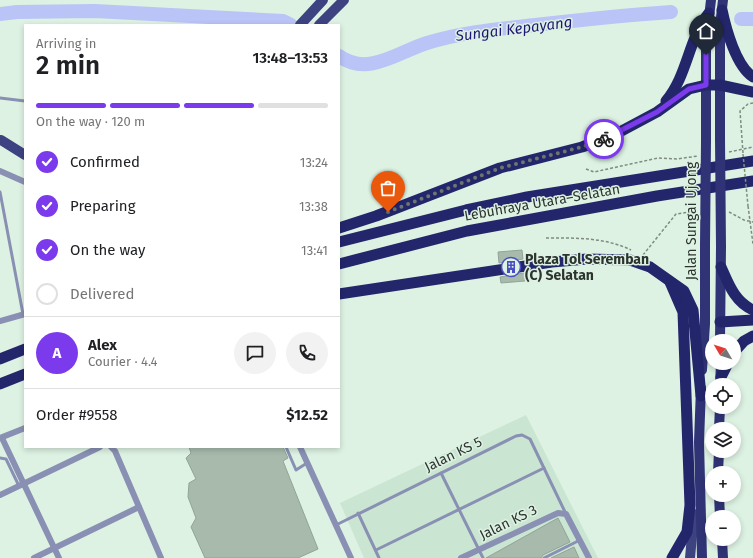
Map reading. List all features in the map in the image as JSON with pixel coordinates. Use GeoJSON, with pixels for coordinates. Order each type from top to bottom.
{"type":"FeatureCollection","features":[{"type":"Feature","properties":{"kind":"highway","name":"Jalan Sungai Ujong"},"geometry":{"type":"LineString","coordinates":[[702,558],[699,442],[705,324],[704,245],[706,43],[711,0]]}},
{"type":"Feature","properties":{"kind":"highway","name":"Jalan Sungai Ujong"},"geometry":{"type":"LineString","coordinates":[[720,334],[720,85],[722,13]]}},
{"type":"Feature","properties":{"kind":"highway"},"geometry":{"type":"LineString","coordinates":[[722,13],[733,47],[744,68],[753,77]]}},
{"type":"Feature","properties":{"kind":"highway"},"geometry":{"type":"LineString","coordinates":[[657,112],[675,88],[694,40],[708,18]]}},
{"type":"Feature","properties":{"kind":"highway"},"geometry":{"type":"LineString","coordinates":[[340,228],[376,216],[500,168],[582,147],[614,135],[657,112],[689,89],[706,85],[720,85],[753,92]]}},
{"type":"Feature","properties":{"kind":"highway","name":"Lebuhraya Utara–Selatan"},"geometry":{"type":"LineString","coordinates":[[340,242],[466,210],[527,197],[753,162]]}},
{"type":"Feature","properties":{"kind":"highway","name":"Lebuhraya Utara–Selatan"},"geometry":{"type":"LineString","coordinates":[[340,264],[467,230],[737,183],[753,182]]}},
{"type":"Feature","properties":{"kind":"highway"},"geometry":{"type":"LineString","coordinates":[[340,294],[586,258],[630,260],[650,267],[684,291],[693,310],[701,396]]}},
{"type":"Feature","properties":{"kind":"highway"},"geometry":{"type":"LineString","coordinates":[[720,267],[737,299],[744,306],[753,310]]}},
{"type":"Feature","properties":{"kind":"highway"},"geometry":{"type":"LineString","coordinates":[[669,279],[683,312],[690,506],[687,532],[672,558]]}},
{"type":"Feature","properties":{"kind":"highway"},"geometry":{"type":"LineString","coordinates":[[720,322],[753,320]]}},
{"type":"Feature","properties":{"kind":"highway"},"geometry":{"type":"LineString","coordinates":[[741,344],[753,336]]}},
{"type":"Feature","properties":{"kind":"highway"},"geometry":{"type":"LineString","coordinates":[[0,359],[24,349]]}},
{"type":"Feature","properties":{"kind":"highway"},"geometry":{"type":"LineString","coordinates":[[0,384],[24,374]]}},
{"type":"Feature","properties":{"kind":"highway"},"geometry":{"type":"LineString","coordinates":[[0,389],[24,383]]}},
{"type":"Feature","properties":{"kind":"highway"},"geometry":{"type":"LineString","coordinates":[[722,546],[723,558]]}},
{"type":"Feature","properties":{"kind":"main road"},"geometry":{"type":"LineString","coordinates":[[301,24],[323,0]]}},
{"type":"Feature","properties":{"kind":"main road"},"geometry":{"type":"LineString","coordinates":[[320,24],[341,3]]}},
{"type":"Feature","properties":{"kind":"main road"},"geometry":{"type":"LineString","coordinates":[[1,140],[24,146]]}},
{"type":"Feature","properties":{"kind":"main road"},"geometry":{"type":"LineString","coordinates":[[1,140],[24,154]]}},
{"type":"Feature","properties":{"kind":"main road"},"geometry":{"type":"LineString","coordinates":[[690,558],[699,442]]}},
{"type":"Feature","properties":{"kind":"street"},"geometry":{"type":"LineString","coordinates":[[0,171],[24,182]]}},
{"type":"Feature","properties":{"kind":"street"},"geometry":{"type":"LineString","coordinates":[[0,321],[24,314]]}},
{"type":"Feature","properties":{"kind":"street"},"geometry":{"type":"LineString","coordinates":[[24,428],[1,438],[22,485],[59,558]]}},
{"type":"Feature","properties":{"kind":"street"},"geometry":{"type":"LineString","coordinates":[[0,495],[98,448]]}},
{"type":"Feature","properties":{"kind":"street"},"geometry":{"type":"LineString","coordinates":[[112,448],[115,451],[161,558]]}},
{"type":"Feature","properties":{"kind":"street"},"geometry":{"type":"LineString","coordinates":[[300,448],[351,558]]}},
{"type":"Feature","properties":{"kind":"street"},"geometry":{"type":"LineString","coordinates":[[34,558],[139,507]]}},
{"type":"Feature","properties":{"kind":"street","name":"Jalan KS 3"},"geometry":{"type":"LineString","coordinates":[[461,558],[545,518],[558,513],[566,514]]}},
{"type":"Feature","properties":{"kind":"street"},"geometry":{"type":"LineString","coordinates":[[566,514],[589,558]]}},
{"type":"Feature","properties":{"kind":"lane"},"geometry":{"type":"LineString","coordinates":[[0,98],[24,101]]}},
{"type":"Feature","properties":{"kind":"lane"},"geometry":{"type":"LineString","coordinates":[[0,192],[24,314]]}},
{"type":"Feature","properties":{"kind":"lane","name":"Jalan KS 5"},"geometry":{"type":"LineString","coordinates":[[336,524],[516,436],[522,435],[530,439],[544,468]]}},
{"type":"Feature","properties":{"kind":"lane"},"geometry":{"type":"LineString","coordinates":[[286,448],[296,470],[308,463]]}},
{"type":"Feature","properties":{"kind":"lane"},"geometry":{"type":"LineString","coordinates":[[0,458],[6,459],[22,485]]}},
{"type":"Feature","properties":{"kind":"lane"},"geometry":{"type":"LineString","coordinates":[[376,550],[544,468],[566,514]]}},
{"type":"Feature","properties":{"kind":"lane"},"geometry":{"type":"LineString","coordinates":[[441,472],[483,558]]}},
{"type":"Feature","properties":{"kind":"lane"},"geometry":{"type":"LineString","coordinates":[[358,513],[379,558]]}},
{"type":"Feature","properties":{"kind":"lane"},"geometry":{"type":"LineString","coordinates":[[544,558],[580,540]]}},
{"type":"Feature","properties":{"kind":"path"},"geometry":{"type":"LineString","coordinates":[[753,103],[748,104],[740,111],[742,149],[753,244]]}},
{"type":"Feature","properties":{"kind":"path"},"geometry":{"type":"LineString","coordinates":[[727,152],[753,147]]}},
{"type":"Feature","properties":{"kind":"path"},"geometry":{"type":"LineString","coordinates":[[586,169],[594,172],[658,158],[677,159],[698,156]]}},
{"type":"Feature","properties":{"kind":"path"},"geometry":{"type":"LineString","coordinates":[[642,257],[676,214],[700,210]]}},
{"type":"Feature","properties":{"kind":"path"},"geometry":{"type":"LineString","coordinates":[[727,211],[753,222]]}},
{"type":"Feature","properties":{"kind":"path"},"geometry":{"type":"LineString","coordinates":[[546,238],[581,238],[616,243],[636,253]]}},
{"type":"Feature","properties":{"kind":"shaded area"},"geometry":{"type":"Polygon","coordinates":[[[526,415],[598,558],[364,558],[340,503],[526,415]]]}},
{"type":"Feature","properties":{"kind":"building"},"geometry":{"type":"Polygon","coordinates":[[[522,250],[523,259],[499,263],[498,252],[522,250]]]}},
{"type":"Feature","properties":{"kind":"building"},"geometry":{"type":"Polygon","coordinates":[[[524,273],[525,281],[501,283],[500,277],[524,273]]]}},
{"type":"Feature","properties":{"kind":"building"},"geometry":{"type":"Polygon","coordinates":[[[189,448],[283,448],[288,458],[283,461],[318,549],[298,558],[205,558],[191,527],[196,518],[188,497],[189,483],[196,479],[186,458],[191,453],[189,448]]]}},
{"type":"Feature","properties":{"kind":"building"},"geometry":{"type":"Polygon","coordinates":[[[558,518],[570,542],[543,555],[541,558],[486,558],[558,518]]]}},
{"type":"Feature","properties":{"kind":"building"},"geometry":{"type":"Polygon","coordinates":[[[574,547],[579,558],[551,558],[574,547]]]}},
{"type":"Feature","properties":{"kind":"waterway","name":"Sungai Kepayang"},"geometry":{"type":"LineString","coordinates":[[0,14],[17,12],[95,11],[283,21],[289,24]]}},
{"type":"Feature","properties":{"kind":"waterway","name":"Sungai Kepayang"},"geometry":{"type":"LineString","coordinates":[[340,57],[350,62],[361,64],[372,63],[383,61],[440,39],[467,34],[586,19],[671,12]]}},
{"type":"Feature","properties":{"kind":"waterway","name":"Sungai Kepayang"},"geometry":{"type":"LineString","coordinates":[[741,19],[753,19]]}},
{"type":"Feature","properties":{"kind":"way so far"},"geometry":{"type":"LineString","coordinates":[[388,212],[500,168],[522,161],[582,147],[604,139]]}},
{"type":"Feature","properties":{"kind":"place","name":"Plaza Tol Seremban (C) Selatan"},"geometry":{"type":"Point","coordinates":[511,267]}},
{"type":"Feature","properties":{"kind":"route"},"geometry":{"type":"LineString","coordinates":[[604,139],[657,112],[689,89],[706,85],[706,55]]}}]}
